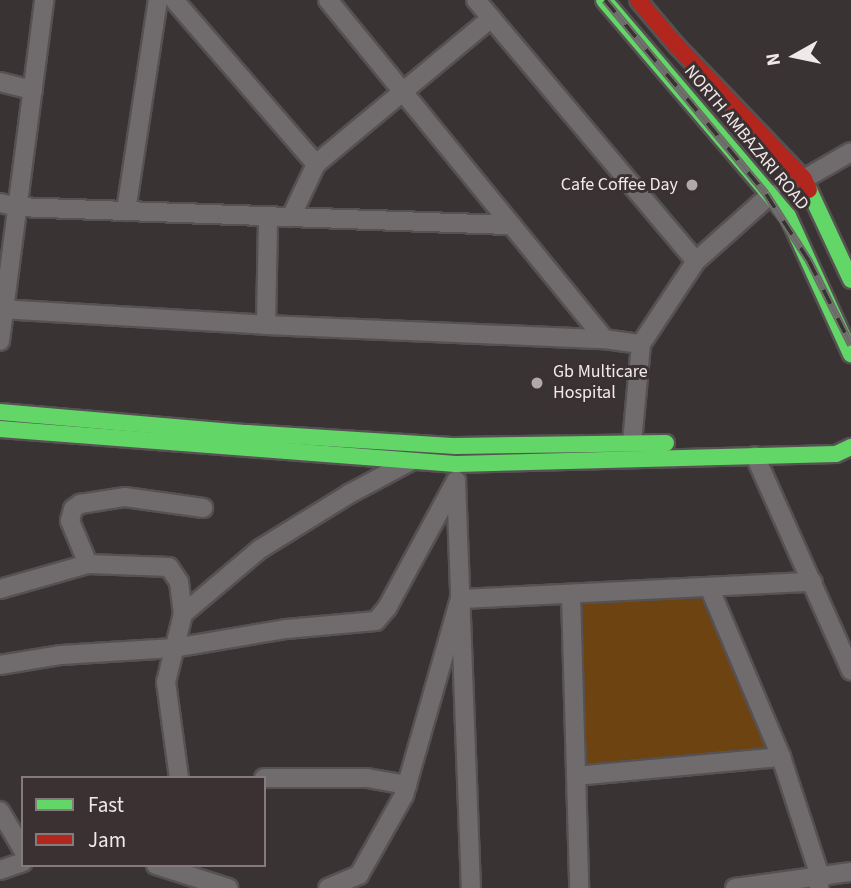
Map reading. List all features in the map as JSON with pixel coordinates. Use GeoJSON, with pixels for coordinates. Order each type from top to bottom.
{"type":"FeatureCollection","features":[{"type":"Feature","properties":{"kind":"street"},"geometry":{"type":"LineString","coordinates":[[0,341],[9,205],[33,90],[44,0]]}},
{"type":"Feature","properties":{"kind":"street"},"geometry":{"type":"LineString","coordinates":[[126,211],[158,0]]}},
{"type":"Feature","properties":{"kind":"street"},"geometry":{"type":"LineString","coordinates":[[174,0],[316,164]]}},
{"type":"Feature","properties":{"kind":"street"},"geometry":{"type":"LineString","coordinates":[[328,0],[604,339]]}},
{"type":"Feature","properties":{"kind":"street"},"geometry":{"type":"LineString","coordinates":[[476,0],[696,261]]}},
{"type":"Feature","properties":{"kind":"street","name":"NORTH AMBAZARI ROAD"},"geometry":{"type":"LineString","coordinates":[[604,0],[771,194],[796,229],[851,354]]}},
{"type":"Feature","properties":{"kind":"street","name":"NORTH AMBAZARI ROAD"},"geometry":{"type":"LineString","coordinates":[[638,0],[676,45],[804,179],[851,280]]}},
{"type":"Feature","properties":{"kind":"street"},"geometry":{"type":"LineString","coordinates":[[291,217],[316,164],[491,18]]}},
{"type":"Feature","properties":{"kind":"street"},"geometry":{"type":"LineString","coordinates":[[0,82],[33,90]]}},
{"type":"Feature","properties":{"kind":"street"},"geometry":{"type":"LineString","coordinates":[[804,179],[851,152]]}},
{"type":"Feature","properties":{"kind":"street"},"geometry":{"type":"LineString","coordinates":[[631,453],[641,344],[696,261],[771,194]]}},
{"type":"Feature","properties":{"kind":"street"},"geometry":{"type":"LineString","coordinates":[[9,205],[512,225]]}},
{"type":"Feature","properties":{"kind":"street"},"geometry":{"type":"LineString","coordinates":[[266,325],[268,216]]}},
{"type":"Feature","properties":{"kind":"street"},"geometry":{"type":"LineString","coordinates":[[2,309],[266,325],[604,339],[641,344]]}},
{"type":"Feature","properties":{"kind":"street"},"geometry":{"type":"LineString","coordinates":[[0,412],[247,433],[456,464]]}},
{"type":"Feature","properties":{"kind":"street"},"geometry":{"type":"LineString","coordinates":[[0,429],[456,464],[631,453],[780,439]]}},
{"type":"Feature","properties":{"kind":"street"},"geometry":{"type":"LineString","coordinates":[[835,437],[851,444]]}},
{"type":"Feature","properties":{"kind":"street"},"geometry":{"type":"LineString","coordinates":[[631,453],[755,456],[836,454],[851,444]]}},
{"type":"Feature","properties":{"kind":"street"},"geometry":{"type":"LineString","coordinates":[[755,456],[851,671]]}},
{"type":"Feature","properties":{"kind":"street"},"geometry":{"type":"LineString","coordinates":[[183,614],[260,549],[349,494],[409,462]]}},
{"type":"Feature","properties":{"kind":"street"},"geometry":{"type":"LineString","coordinates":[[456,464],[471,888]]}},
{"type":"Feature","properties":{"kind":"street"},"geometry":{"type":"LineString","coordinates":[[0,665],[61,655],[174,648],[286,629],[376,621],[387,608],[456,464]]}},
{"type":"Feature","properties":{"kind":"street"},"geometry":{"type":"LineString","coordinates":[[88,564],[70,520],[73,509],[80,504],[125,497],[203,508]]}},
{"type":"Feature","properties":{"kind":"street"},"geometry":{"type":"LineString","coordinates":[[0,589],[88,564],[169,567],[179,582],[183,614],[166,681],[180,776]]}},
{"type":"Feature","properties":{"kind":"street"},"geometry":{"type":"LineString","coordinates":[[460,599],[813,582]]}},
{"type":"Feature","properties":{"kind":"street"},"geometry":{"type":"LineString","coordinates":[[709,587],[780,757],[819,882]]}},
{"type":"Feature","properties":{"kind":"street"},"geometry":{"type":"LineString","coordinates":[[571,594],[579,888]]}},
{"type":"Feature","properties":{"kind":"street"},"geometry":{"type":"LineString","coordinates":[[328,888],[359,875],[407,785],[460,599]]}},
{"type":"Feature","properties":{"kind":"street"},"geometry":{"type":"LineString","coordinates":[[576,776],[780,757]]}},
{"type":"Feature","properties":{"kind":"street"},"geometry":{"type":"LineString","coordinates":[[266,778],[367,778],[407,785]]}},
{"type":"Feature","properties":{"kind":"street"},"geometry":{"type":"LineString","coordinates":[[0,811],[21,847]]}},
{"type":"Feature","properties":{"kind":"street"},"geometry":{"type":"LineString","coordinates":[[0,870],[21,863]]}},
{"type":"Feature","properties":{"kind":"street"},"geometry":{"type":"LineString","coordinates":[[162,867],[228,888]]}},
{"type":"Feature","properties":{"kind":"street"},"geometry":{"type":"LineString","coordinates":[[735,888],[819,882],[851,872]]}},
{"type":"Feature","properties":{"kind":"shaded area"},"geometry":{"type":"Polygon","coordinates":[[[704,596],[766,748],[580,767],[578,604],[704,596]]]}},
{"type":"Feature","properties":{"kind":"railway"},"geometry":{"type":"LineString","coordinates":[[605,0],[766,194],[809,261],[851,345]]}},
{"type":"Feature","properties":{"kind":"traffic: fast"},"geometry":{"type":"LineString","coordinates":[[604,0],[788,216],[851,354]]}},
{"type":"Feature","properties":{"kind":"traffic: fast"},"geometry":{"type":"LineString","coordinates":[[809,190],[851,280]]}},
{"type":"Feature","properties":{"kind":"traffic: fast"},"geometry":{"type":"LineString","coordinates":[[0,412],[247,433],[456,446],[666,443]]}},
{"type":"Feature","properties":{"kind":"traffic: fast"},"geometry":{"type":"LineString","coordinates":[[0,429],[456,464],[836,454],[851,447]]}},
{"type":"Feature","properties":{"kind":"traffic: jam"},"geometry":{"type":"LineString","coordinates":[[638,0],[676,45],[804,179],[809,190]]}},
{"type":"Feature","properties":{"kind":"place","name":"Cafe Coffee Day"},"geometry":{"type":"Point","coordinates":[692,185]}},
{"type":"Feature","properties":{"kind":"place","name":"Gb Multicare Hospital"},"geometry":{"type":"Point","coordinates":[537,383]}}]}
